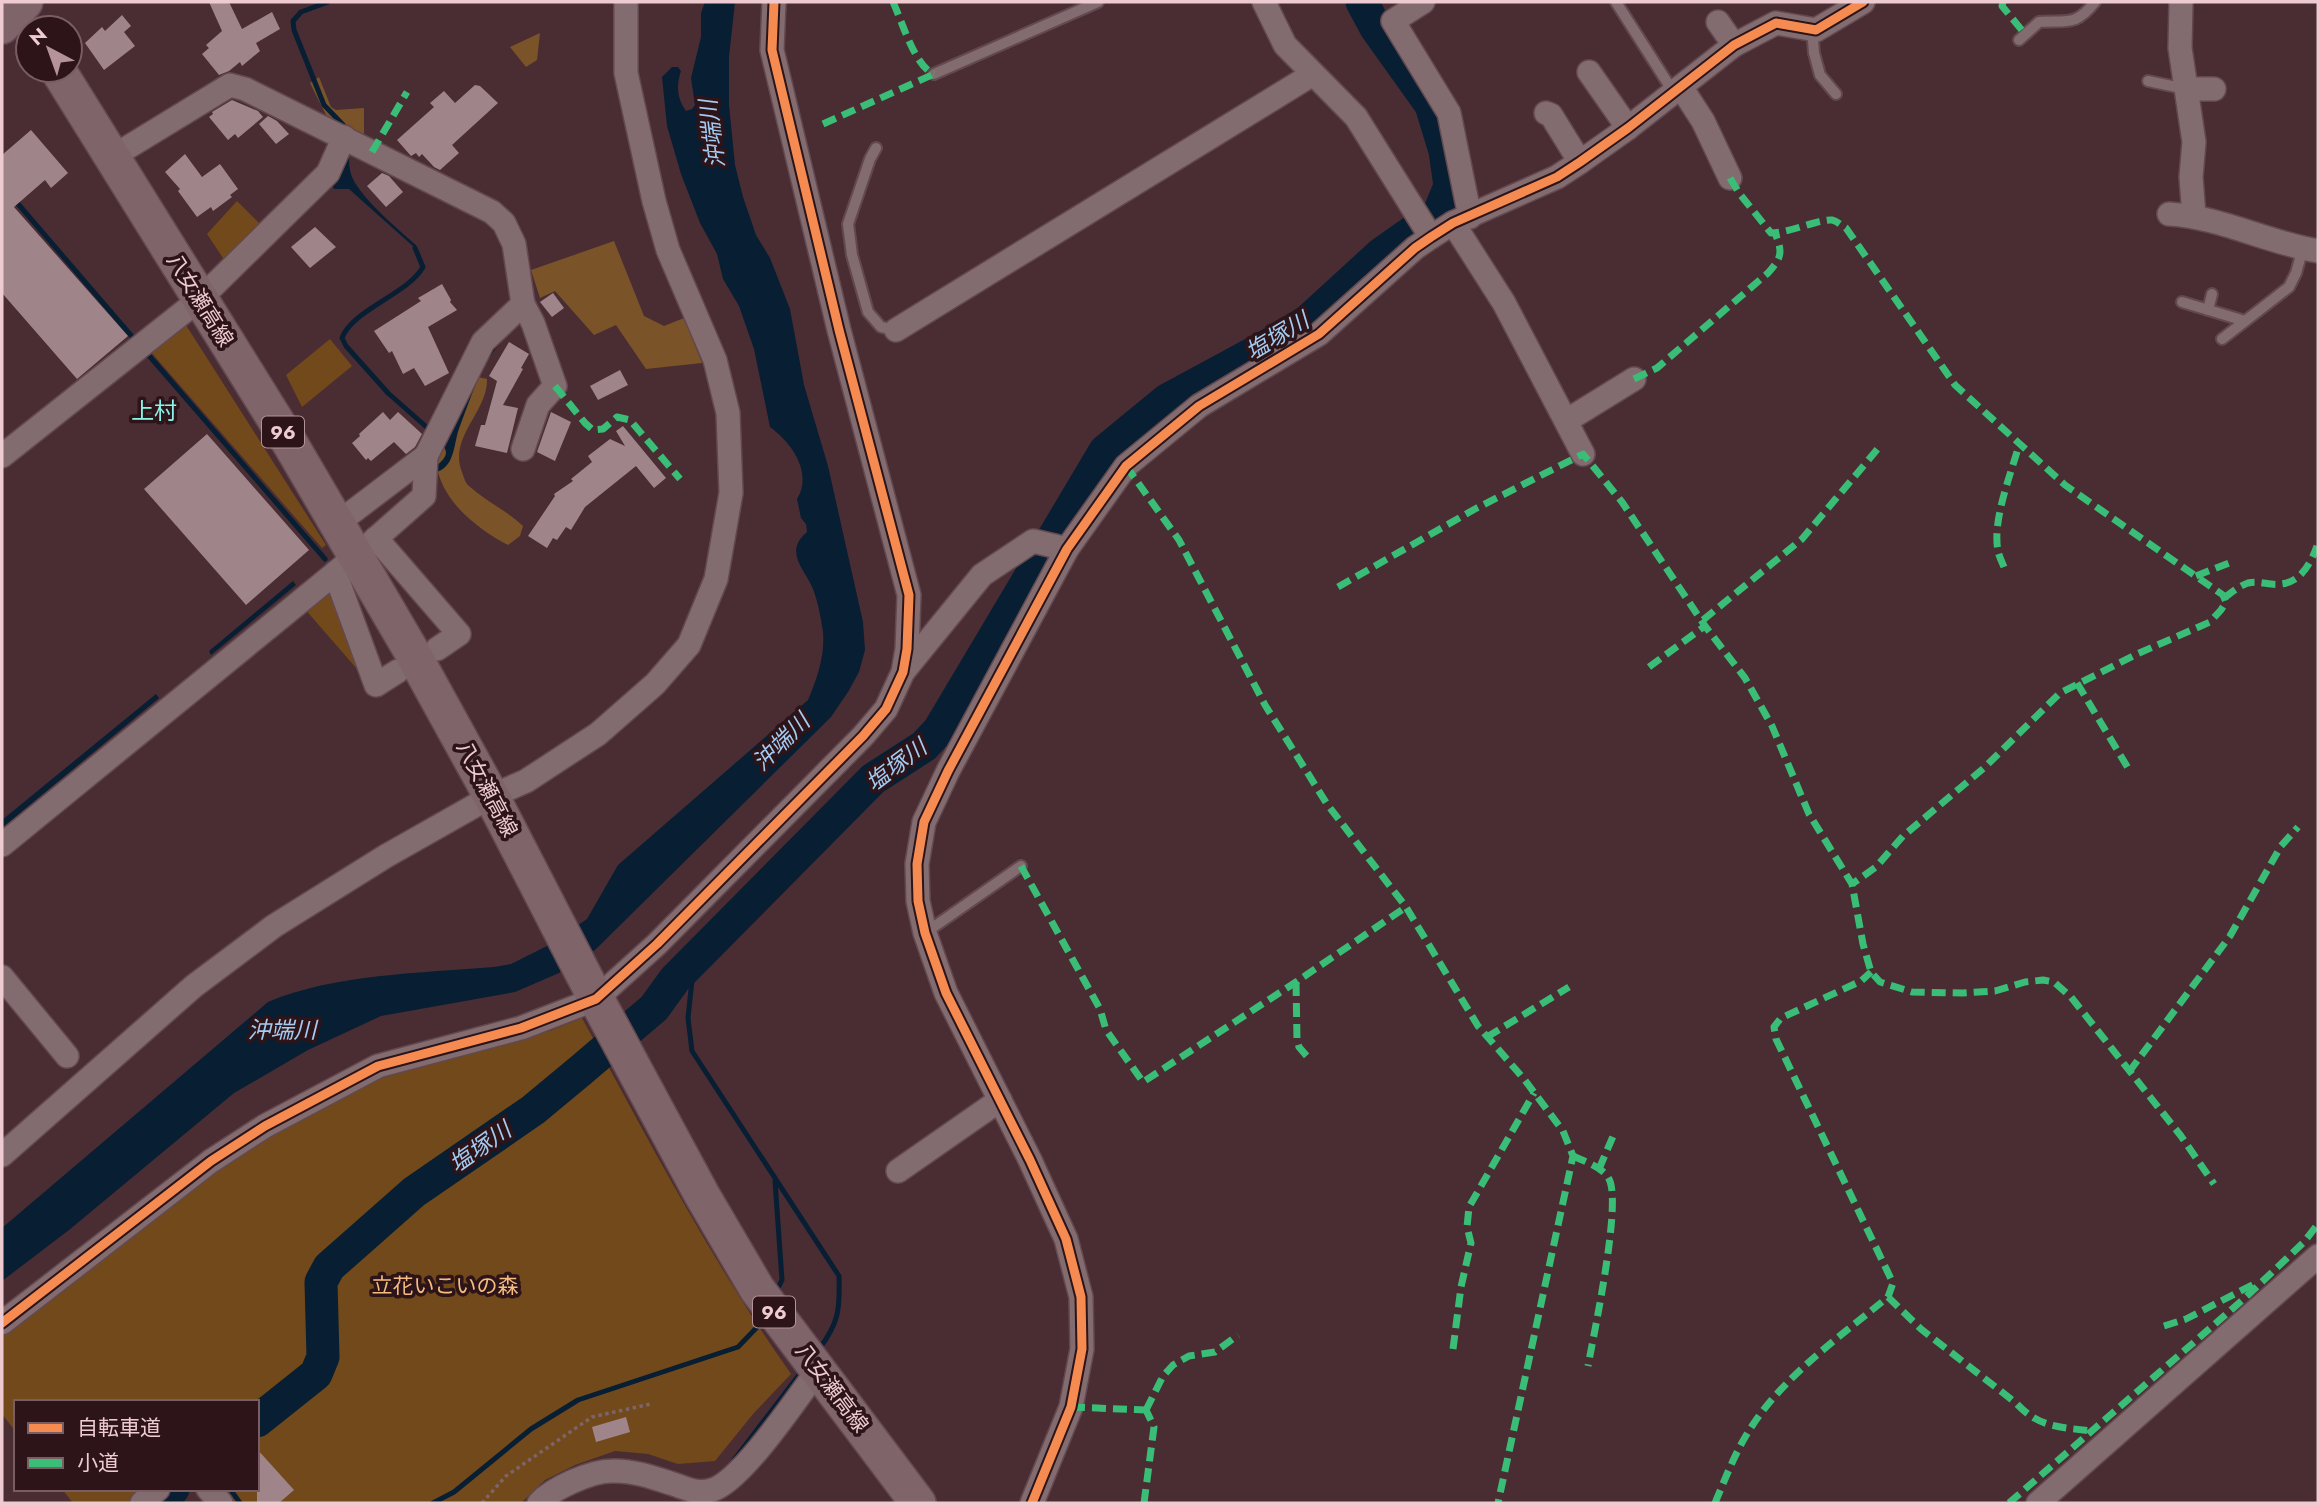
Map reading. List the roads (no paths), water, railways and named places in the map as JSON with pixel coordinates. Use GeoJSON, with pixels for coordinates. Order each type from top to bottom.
{"type":"FeatureCollection","features":[{"type":"Feature","properties":{"kind":"main road","name":"八女瀬高線"},"geometry":{"type":"LineString","coordinates":[[67,84],[291,445],[412,652],[493,799],[702,1195],[757,1289],[918,1503]]}},
{"type":"Feature","properties":{"kind":"street"},"geometry":{"type":"LineString","coordinates":[[2,1155],[194,986],[274,926],[386,856],[526,781],[598,734],[655,684],[689,645],[716,579],[731,494],[728,412],[715,360],[668,250],[626,73],[625,2]]}},
{"type":"Feature","properties":{"kind":"street"},"geometry":{"type":"LineString","coordinates":[[774,2],[772,50],[839,330],[909,595],[907,649],[903,672]]}},
{"type":"Feature","properties":{"kind":"street"},"geometry":{"type":"LineString","coordinates":[[1264,2],[1285,45],[1356,117],[1431,237]]}},
{"type":"Feature","properties":{"kind":"street"},"geometry":{"type":"LineString","coordinates":[[1423,2],[1393,21],[1449,113],[1462,220],[1583,454]]}},
{"type":"Feature","properties":{"kind":"street"},"geometry":{"type":"LineString","coordinates":[[1032,1503],[1071,1408],[1082,1349],[1081,1297],[1066,1239],[1030,1160],[946,993],[925,933],[918,901],[916,864],[923,822],[1067,549],[1126,466],[1199,406],[1319,334],[1415,247],[1462,220],[1557,177],[1628,128],[1679,83],[1777,12],[1816,30],[1863,2]]}},
{"type":"Feature","properties":{"kind":"street"},"geometry":{"type":"LineString","coordinates":[[2181,2],[2180,48],[2194,142],[2191,177],[2194,216]]}},
{"type":"Feature","properties":{"kind":"street"},"geometry":{"type":"LineString","coordinates":[[1718,22],[1734,45]]}},
{"type":"Feature","properties":{"kind":"street"},"geometry":{"type":"LineString","coordinates":[[1589,72],[1628,128]]}},
{"type":"Feature","properties":{"kind":"street"},"geometry":{"type":"LineString","coordinates":[[896,330],[1313,74]]}},
{"type":"Feature","properties":{"kind":"street"},"geometry":{"type":"LineString","coordinates":[[1679,83],[1703,121],[1730,178]]}},
{"type":"Feature","properties":{"kind":"street"},"geometry":{"type":"LineString","coordinates":[[112,157],[230,85],[246,89],[492,212],[504,223],[514,244],[523,304],[533,323],[555,386],[538,405],[523,449]]}},
{"type":"Feature","properties":{"kind":"street"},"geometry":{"type":"LineString","coordinates":[[2186,89],[2214,89]]}},
{"type":"Feature","properties":{"kind":"street"},"geometry":{"type":"LineString","coordinates":[[1546,113],[1551,115],[1580,162]]}},
{"type":"Feature","properties":{"kind":"street"},"geometry":{"type":"LineString","coordinates":[[2,456],[200,299],[328,173],[344,137]]}},
{"type":"Feature","properties":{"kind":"street"},"geometry":{"type":"LineString","coordinates":[[2169,214],[2194,216],[2311,250]]}},
{"type":"Feature","properties":{"kind":"street"},"geometry":{"type":"LineString","coordinates":[[2,845],[356,556],[424,496],[426,456],[483,342],[523,304]]}},
{"type":"Feature","properties":{"kind":"street"},"geometry":{"type":"LineString","coordinates":[[1566,421],[1634,379]]}},
{"type":"Feature","properties":{"kind":"street"},"geometry":{"type":"LineString","coordinates":[[351,513],[426,456]]}},
{"type":"Feature","properties":{"kind":"street"},"geometry":{"type":"LineString","coordinates":[[2,1323],[211,1161],[265,1126],[378,1066],[521,1028],[599,1003],[863,736],[886,709],[903,672],[982,575],[1033,541],[1067,549]]}},
{"type":"Feature","properties":{"kind":"street"},"geometry":{"type":"LineString","coordinates":[[356,556],[459,634],[437,649]]}},
{"type":"Feature","properties":{"kind":"street"},"geometry":{"type":"LineString","coordinates":[[356,556],[376,685],[398,671]]}},
{"type":"Feature","properties":{"kind":"street"},"geometry":{"type":"LineString","coordinates":[[2,977],[67,1056]]}},
{"type":"Feature","properties":{"kind":"street"},"geometry":{"type":"LineString","coordinates":[[898,1171],[1000,1100]]}},
{"type":"Feature","properties":{"kind":"street"},"geometry":{"type":"LineString","coordinates":[[2038,1503],[2318,1256]]}},
{"type":"Feature","properties":{"kind":"street"},"geometry":{"type":"LineString","coordinates":[[539,1503],[545,1496],[565,1485],[611,1471],[634,1473],[692,1492],[712,1490],[732,1478],[752,1457],[818,1370]]}},
{"type":"Feature","properties":{"kind":"street"},"geometry":{"type":"LineString","coordinates":[[142,1503],[156,1491]]}},
{"type":"Feature","properties":{"kind":"lane"},"geometry":{"type":"LineString","coordinates":[[934,74],[1098,2]]}},
{"type":"Feature","properties":{"kind":"lane"},"geometry":{"type":"LineString","coordinates":[[1616,2],[1679,83]]}},
{"type":"Feature","properties":{"kind":"lane"},"geometry":{"type":"LineString","coordinates":[[2019,40],[2039,22],[2073,21],[2084,15],[2095,2]]}},
{"type":"Feature","properties":{"kind":"lane"},"geometry":{"type":"LineString","coordinates":[[1811,29],[1820,75],[1836,94]]}},
{"type":"Feature","properties":{"kind":"lane"},"geometry":{"type":"LineString","coordinates":[[2148,81],[2186,89]]}},
{"type":"Feature","properties":{"kind":"lane"},"geometry":{"type":"LineString","coordinates":[[876,148],[848,224],[852,255],[869,312],[881,327],[896,330]]}},
{"type":"Feature","properties":{"kind":"lane"},"geometry":{"type":"LineString","coordinates":[[2222,338],[2288,287],[2311,250]]}},
{"type":"Feature","properties":{"kind":"lane"},"geometry":{"type":"LineString","coordinates":[[2208,310],[2212,295]]}},
{"type":"Feature","properties":{"kind":"lane"},"geometry":{"type":"LineString","coordinates":[[2182,302],[2245,321]]}},
{"type":"Feature","properties":{"kind":"lane"},"geometry":{"type":"LineString","coordinates":[[925,933],[1021,866]]}},
{"type":"Feature","properties":{"kind":"water","name":"沖端川"},"geometry":{"type":"Polygon","coordinates":[[[705,2],[735,2],[729,57],[729,105],[735,165],[756,235],[770,258],[790,309],[804,385],[828,466],[863,622],[865,650],[859,672],[831,717],[595,950],[559,973],[515,992],[381,1016],[308,1050],[234,1093],[69,1230],[2,1281],[2,1228],[268,1002],[293,993],[349,980],[511,964],[549,945],[587,919],[618,865],[808,700],[820,667],[823,632],[815,594],[796,554],[800,539],[807,532],[797,499],[803,479],[801,469],[786,441],[770,427],[754,349],[739,306],[723,279],[717,254],[700,223],[681,174],[667,126],[662,77],[672,67],[678,67],[681,71],[678,92],[686,111],[695,105],[691,78],[701,37],[701,13],[705,2]]]}},
{"type":"Feature","properties":{"kind":"water"},"geometry":{"type":"Polygon","coordinates":[[[349,152],[350,172],[361,192],[416,245],[415,248],[349,189],[334,189],[331,183],[349,152]]]}},
{"type":"Feature","properties":{"kind":"water"},"geometry":{"type":"Polygon","coordinates":[[[524,318],[498,346],[486,364],[460,426],[451,459],[437,472],[435,467],[446,453],[440,442],[430,433],[446,438],[450,436],[482,360],[493,344],[524,318]]]}},
{"type":"Feature","properties":{"kind":"water"},"geometry":{"type":"Polygon","coordinates":[[[293,581],[296,585],[211,655],[209,651],[293,581]]]}},
{"type":"Feature","properties":{"kind":"water"},"geometry":{"type":"Polygon","coordinates":[[[156,694],[159,698],[2,828],[2,820],[156,694]]]}},
{"type":"Feature","properties":{"kind":"waterway"},"geometry":{"type":"LineString","coordinates":[[328,2],[301,12],[293,21],[294,30],[324,105],[349,131]]}},
{"type":"Feature","properties":{"kind":"waterway","name":"塩塚川"},"geometry":{"type":"LineString","coordinates":[[259,1419],[316,1374],[323,1357],[321,1282],[329,1267],[414,1192],[533,1110],[654,1008],[675,979],[873,779],[924,746],[939,730],[1105,451],[1167,400],[1280,339],[1309,320],[1381,254],[1439,213],[1450,186],[1445,151],[1431,105],[1376,28],[1362,2]]}},
{"type":"Feature","properties":{"kind":"waterway"},"geometry":{"type":"LineString","coordinates":[[13,198],[135,340],[133,341]]}},
{"type":"Feature","properties":{"kind":"waterway"},"geometry":{"type":"LineString","coordinates":[[415,248],[423,267],[416,277],[357,319],[342,338],[388,393],[431,431]]}},
{"type":"Feature","properties":{"kind":"waterway"},"geometry":{"type":"LineString","coordinates":[[145,351],[325,559]]}},
{"type":"Feature","properties":{"kind":"waterway"},"geometry":{"type":"LineString","coordinates":[[694,961],[688,1018],[692,1051],[839,1276],[837,1315],[831,1331],[819,1349]]}},
{"type":"Feature","properties":{"kind":"waterway"},"geometry":{"type":"LineString","coordinates":[[775,1181],[782,1280],[776,1292]]}},
{"type":"Feature","properties":{"kind":"waterway"},"geometry":{"type":"LineString","coordinates":[[433,1503],[454,1492],[531,1429],[578,1400],[738,1347],[764,1320]]}},
{"type":"Feature","properties":{"kind":"waterway"},"geometry":{"type":"LineString","coordinates":[[734,1460],[802,1371]]}},
{"type":"Feature","properties":{"kind":"waterway","name":"塩塚川"},"geometry":{"type":"LineString","coordinates":[[159,1503],[171,1491]]}},
{"type":"Feature","properties":{"kind":"waterway"},"geometry":{"type":"LineString","coordinates":[[231,1491],[240,1503]]}},
{"type":"Feature","properties":{"kind":"district","name":"上村"},"geometry":{"type":"Point","coordinates":[154,411]}},
{"type":"Feature","properties":{"kind":"park label","name":"立花いこいの森"},"geometry":{"type":"Point","coordinates":[445,1286]}}]}
